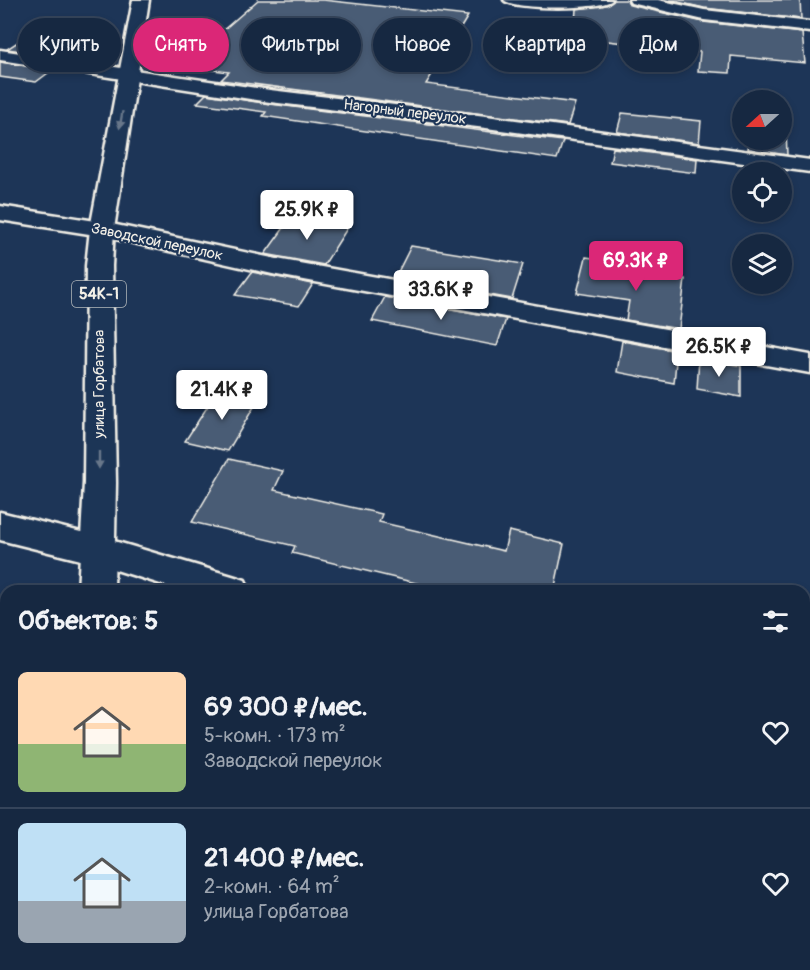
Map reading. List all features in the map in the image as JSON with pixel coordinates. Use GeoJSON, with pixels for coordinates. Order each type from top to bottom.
{"type":"FeatureCollection","features":[{"type":"Feature","properties":{"kind":"street","name":"улица Горбатова"},"geometry":{"type":"LineString","coordinates":[[96,585],[100,483],[99,266],[102,229],[141,0]]}},
{"type":"Feature","properties":{"kind":"street"},"geometry":{"type":"LineString","coordinates":[[512,0],[556,3],[604,0]]}},
{"type":"Feature","properties":{"kind":"street"},"geometry":{"type":"LineString","coordinates":[[637,0],[704,15],[810,27]]}},
{"type":"Feature","properties":{"kind":"street","name":"Нагорный переулок"},"geometry":{"type":"LineString","coordinates":[[0,55],[128,76],[810,166]]}},
{"type":"Feature","properties":{"kind":"street","name":"Заводской переулок"},"geometry":{"type":"LineString","coordinates":[[0,213],[102,229],[277,267],[810,364]]}},
{"type":"Feature","properties":{"kind":"street"},"geometry":{"type":"LineString","coordinates":[[0,526],[97,550],[212,585]]}},
{"type":"Feature","properties":{"kind":"shaded area"},"geometry":{"type":"Polygon","coordinates":[[[659,0],[810,0],[810,21],[715,10],[659,0]]]}},
{"type":"Feature","properties":{"kind":"building"},"geometry":{"type":"Polygon","coordinates":[[[258,0],[323,0],[468,16],[467,18],[373,18],[373,72],[433,72],[426,84],[575,103],[568,125],[221,80],[229,72],[229,25],[258,0]]]}},
{"type":"Feature","properties":{"kind":"building"},"geometry":{"type":"Polygon","coordinates":[[[614,0],[627,0],[630,5],[686,18],[619,18],[619,42],[607,41],[607,18],[575,18],[576,9],[606,5],[614,0]]]}},
{"type":"Feature","properties":{"kind":"building"},"geometry":{"type":"Polygon","coordinates":[[[669,0],[800,0],[801,19],[704,8],[669,0]]]}},
{"type":"Feature","properties":{"kind":"building"},"geometry":{"type":"Polygon","coordinates":[[[699,21],[802,33],[805,63],[731,56],[730,73],[699,71],[699,21]]]}},
{"type":"Feature","properties":{"kind":"building"},"geometry":{"type":"Polygon","coordinates":[[[18,42],[18,51],[7,49],[18,42]]]}},
{"type":"Feature","properties":{"kind":"building"},"geometry":{"type":"Polygon","coordinates":[[[0,62],[18,65],[18,72],[49,72],[36,82],[0,77],[0,62]]]}},
{"type":"Feature","properties":{"kind":"building"},"geometry":{"type":"Polygon","coordinates":[[[206,94],[563,141],[557,159],[263,116],[266,112],[197,103],[206,94]]]}},
{"type":"Feature","properties":{"kind":"building"},"geometry":{"type":"Polygon","coordinates":[[[622,113],[701,121],[699,143],[617,132],[622,113]]]}},
{"type":"Feature","properties":{"kind":"building"},"geometry":{"type":"Polygon","coordinates":[[[613,148],[697,159],[696,173],[610,162],[613,148]]]}},
{"type":"Feature","properties":{"kind":"building"},"geometry":{"type":"Polygon","coordinates":[[[754,150],[787,150],[787,155],[754,150]]]}},
{"type":"Feature","properties":{"kind":"building"},"geometry":{"type":"Polygon","coordinates":[[[291,218],[348,227],[324,265],[265,254],[291,218]]]}},
{"type":"Feature","properties":{"kind":"building"},"geometry":{"type":"Polygon","coordinates":[[[411,246],[523,264],[512,299],[395,278],[411,246]]]}},
{"type":"Feature","properties":{"kind":"building"},"geometry":{"type":"Polygon","coordinates":[[[586,257],[620,262],[619,268],[685,279],[679,329],[626,320],[629,301],[577,293],[586,257]]]}},
{"type":"Feature","properties":{"kind":"building"},"geometry":{"type":"Polygon","coordinates":[[[252,272],[313,284],[299,306],[235,295],[252,272]]]}},
{"type":"Feature","properties":{"kind":"building"},"geometry":{"type":"Polygon","coordinates":[[[385,297],[506,319],[497,346],[372,321],[385,297]]]}},
{"type":"Feature","properties":{"kind":"building"},"geometry":{"type":"Polygon","coordinates":[[[622,341],[677,351],[674,383],[617,372],[622,341]]]}},
{"type":"Feature","properties":{"kind":"building"},"geometry":{"type":"Polygon","coordinates":[[[699,358],[741,366],[741,397],[697,389],[699,358]]]}},
{"type":"Feature","properties":{"kind":"building"},"geometry":{"type":"Polygon","coordinates":[[[217,392],[258,400],[228,451],[185,441],[217,392]]]}},
{"type":"Feature","properties":{"kind":"building"},"geometry":{"type":"Polygon","coordinates":[[[229,459],[283,471],[274,490],[382,514],[379,522],[504,551],[509,531],[564,544],[555,585],[424,585],[292,553],[295,546],[192,522],[229,459]]]}}]}
